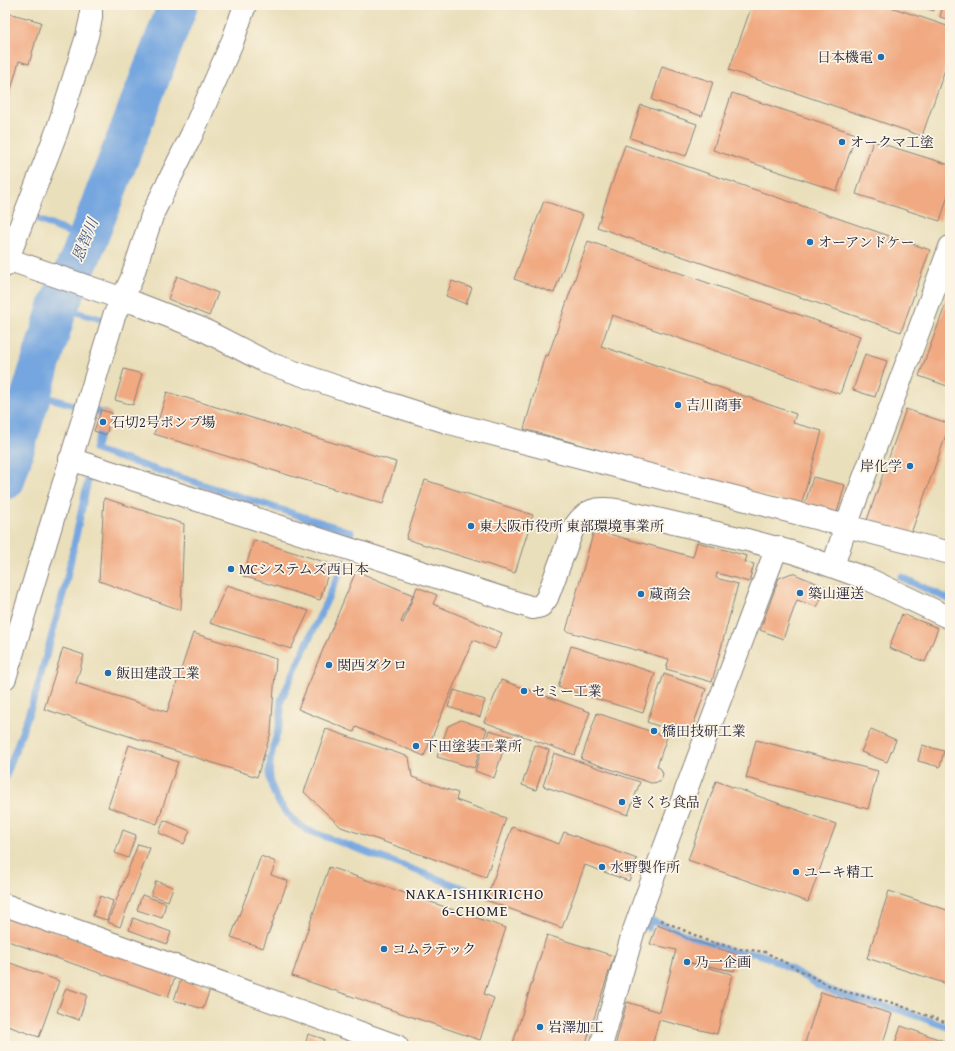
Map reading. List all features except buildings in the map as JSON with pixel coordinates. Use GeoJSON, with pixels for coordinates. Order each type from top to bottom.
{"type":"FeatureCollection","features":[{"type":"Feature","properties":{"kind":"street"},"geometry":{"type":"LineString","coordinates":[[91,5],[91,18],[87,36],[57,131],[10,263],[119,299],[202,329],[268,363],[346,390],[450,423],[950,553]]}},
{"type":"Feature","properties":{"kind":"street"},"geometry":{"type":"LineString","coordinates":[[5,678],[119,299],[131,280],[153,213],[192,134],[233,40],[245,5]]}},
{"type":"Feature","properties":{"kind":"street"},"geometry":{"type":"LineString","coordinates":[[833,566],[846,526],[950,247]]}},
{"type":"Feature","properties":{"kind":"street"},"geometry":{"type":"LineString","coordinates":[[70,460],[533,608],[541,606],[547,598],[572,530],[583,516],[595,509],[616,510],[777,547],[870,580],[950,618]]}},
{"type":"Feature","properties":{"kind":"street"},"geometry":{"type":"LineString","coordinates":[[601,1046],[640,912],[777,547]]}},
{"type":"Feature","properties":{"kind":"street"},"geometry":{"type":"LineString","coordinates":[[5,904],[397,1046]]}},
{"type":"Feature","properties":{"kind":"path"},"geometry":{"type":"LineString","coordinates":[[640,912],[662,920],[710,942],[740,950],[765,952],[824,984],[842,991],[894,1003],[950,1024]]}},
{"type":"Feature","properties":{"kind":"waterway","name":"恩智川"},"geometry":{"type":"LineString","coordinates":[[5,480],[58,307],[81,256],[178,5]]}},
{"type":"Feature","properties":{"kind":"waterway"},"geometry":{"type":"LineString","coordinates":[[39,220],[86,240]]}},
{"type":"Feature","properties":{"kind":"waterway"},"geometry":{"type":"LineString","coordinates":[[58,307],[101,319]]}},
{"type":"Feature","properties":{"kind":"waterway"},"geometry":{"type":"LineString","coordinates":[[32,393],[74,405]]}},
{"type":"Feature","properties":{"kind":"waterway"},"geometry":{"type":"LineString","coordinates":[[91,410],[106,414],[95,449],[98,451],[351,532],[350,537]]}},
{"type":"Feature","properties":{"kind":"waterway"},"geometry":{"type":"LineString","coordinates":[[5,779],[35,696],[65,587],[88,480]]}},
{"type":"Feature","properties":{"kind":"waterway"},"geometry":{"type":"LineString","coordinates":[[343,561],[338,576],[281,700],[281,719],[270,764],[271,783],[274,793],[291,818],[307,830],[468,890]]}},
{"type":"Feature","properties":{"kind":"waterway"},"geometry":{"type":"LineString","coordinates":[[901,577],[950,600]]}},
{"type":"Feature","properties":{"kind":"waterway"},"geometry":{"type":"LineString","coordinates":[[645,927],[648,928],[650,920],[694,939],[733,952],[754,953],[765,956],[829,990],[855,999],[900,1010],[950,1028]]}},
{"type":"Feature","properties":{"kind":"place","name":"日本機電"},"geometry":{"type":"Point","coordinates":[881,57]}},
{"type":"Feature","properties":{"kind":"place","name":"オークマ工塗"},"geometry":{"type":"Point","coordinates":[842,142]}},
{"type":"Feature","properties":{"kind":"place","name":"オーアンドケー"},"geometry":{"type":"Point","coordinates":[810,242]}},
{"type":"Feature","properties":{"kind":"place","name":"吉川商事"},"geometry":{"type":"Point","coordinates":[678,405]}},
{"type":"Feature","properties":{"kind":"place","name":"石切2号ポンプ場"},"geometry":{"type":"Point","coordinates":[103,422]}},
{"type":"Feature","properties":{"kind":"place","name":"岸化学"},"geometry":{"type":"Point","coordinates":[910,466]}},
{"type":"Feature","properties":{"kind":"place","name":"東大阪市役所 東部環境事業所"},"geometry":{"type":"Point","coordinates":[471,526]}},
{"type":"Feature","properties":{"kind":"place","name":"MCシステムズ西日本"},"geometry":{"type":"Point","coordinates":[231,569]}},
{"type":"Feature","properties":{"kind":"place","name":"築山運送"},"geometry":{"type":"Point","coordinates":[800,593]}},
{"type":"Feature","properties":{"kind":"place","name":"蔵商会"},"geometry":{"type":"Point","coordinates":[641,594]}},
{"type":"Feature","properties":{"kind":"place","name":"関西ダクロ"},"geometry":{"type":"Point","coordinates":[329,665]}},
{"type":"Feature","properties":{"kind":"place","name":"飯田建設工業"},"geometry":{"type":"Point","coordinates":[108,673]}},
{"type":"Feature","properties":{"kind":"place","name":"セミー工業"},"geometry":{"type":"Point","coordinates":[524,691]}},
{"type":"Feature","properties":{"kind":"place","name":"橋田技研工業"},"geometry":{"type":"Point","coordinates":[654,731]}},
{"type":"Feature","properties":{"kind":"place","name":"下田塗装工業所"},"geometry":{"type":"Point","coordinates":[416,746]}},
{"type":"Feature","properties":{"kind":"place","name":"きくち食品"},"geometry":{"type":"Point","coordinates":[622,802]}},
{"type":"Feature","properties":{"kind":"place","name":"水野製作所"},"geometry":{"type":"Point","coordinates":[602,867]}},
{"type":"Feature","properties":{"kind":"place","name":"ユーキ精工"},"geometry":{"type":"Point","coordinates":[796,872]}},
{"type":"Feature","properties":{"kind":"place","name":"コムラテック"},"geometry":{"type":"Point","coordinates":[384,949]}},
{"type":"Feature","properties":{"kind":"place","name":"乃一企画"},"geometry":{"type":"Point","coordinates":[687,962]}},
{"type":"Feature","properties":{"kind":"place","name":"岩澤加工"},"geometry":{"type":"Point","coordinates":[540,1027]}},
{"type":"Feature","properties":{"kind":"district","name":"NAKA-ISHIKIRICHO 6-CHOME"},"geometry":{"type":"Point","coordinates":[475,902]}}]}
